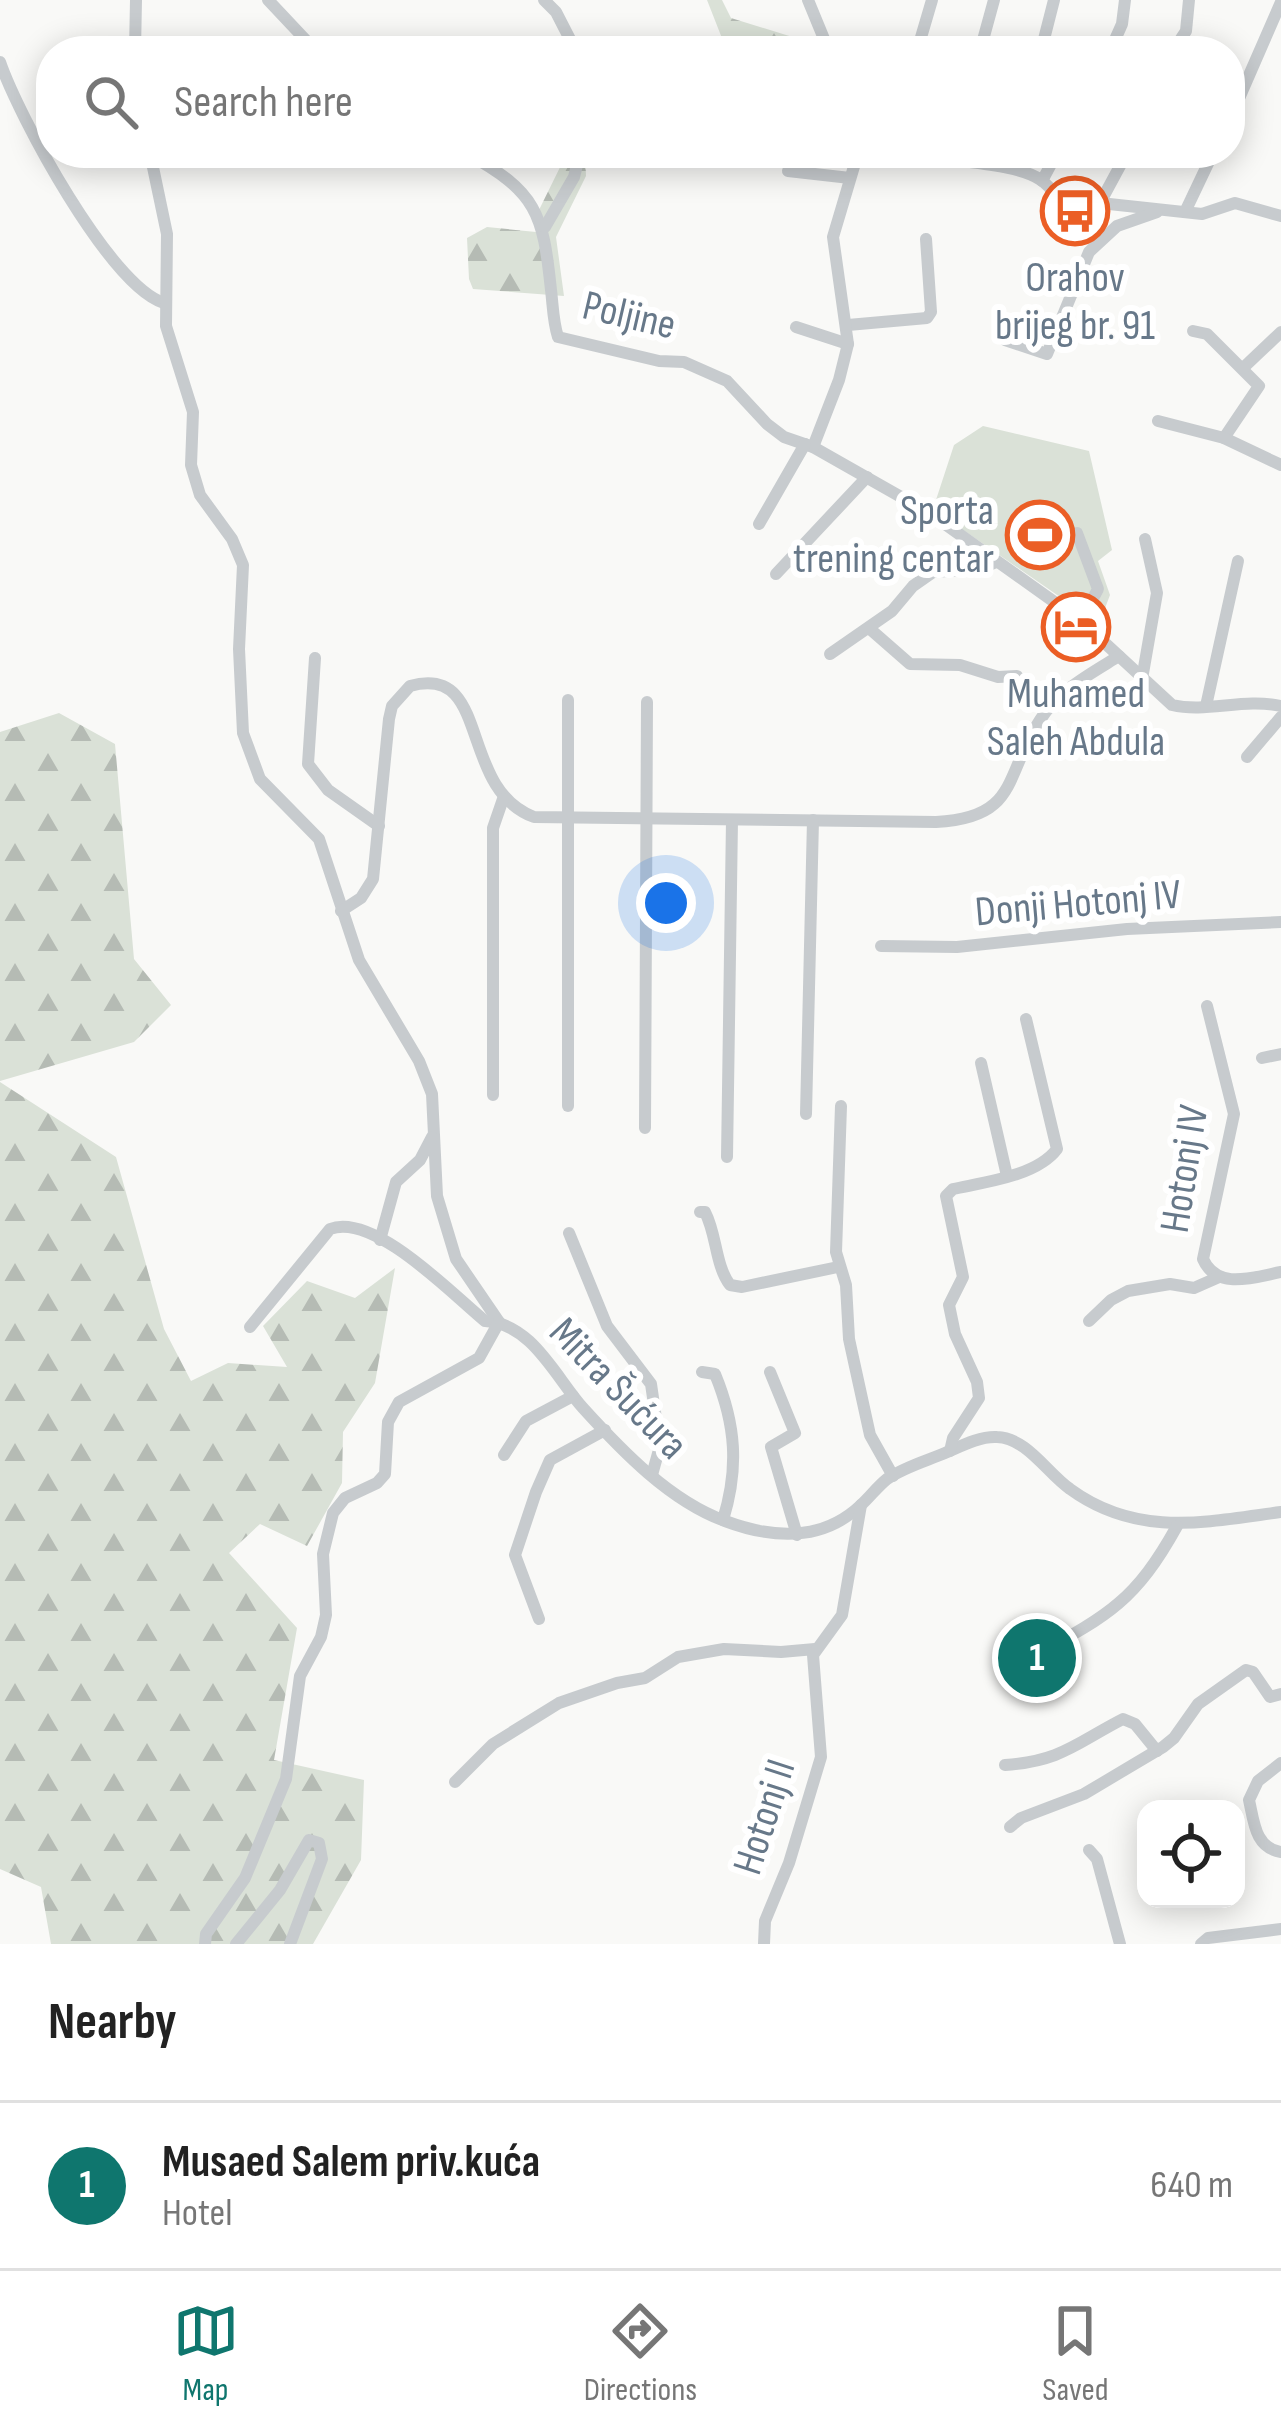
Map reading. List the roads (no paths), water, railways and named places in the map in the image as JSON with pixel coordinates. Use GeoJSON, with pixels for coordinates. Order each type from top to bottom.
{"type":"FeatureCollection","features":[{"type":"Feature","properties":{"kind":"street"},"geometry":{"type":"LineString","coordinates":[[135,36],[136,0]]}},
{"type":"Feature","properties":{"kind":"street"},"geometry":{"type":"LineString","coordinates":[[268,0],[302,36]]}},
{"type":"Feature","properties":{"kind":"street"},"geometry":{"type":"LineString","coordinates":[[544,0],[568,36]]}},
{"type":"Feature","properties":{"kind":"street"},"geometry":{"type":"LineString","coordinates":[[808,0],[823,36]]}},
{"type":"Feature","properties":{"kind":"street"},"geometry":{"type":"LineString","coordinates":[[921,36],[932,0]]}},
{"type":"Feature","properties":{"kind":"street"},"geometry":{"type":"LineString","coordinates":[[984,36],[994,0]]}},
{"type":"Feature","properties":{"kind":"street"},"geometry":{"type":"LineString","coordinates":[[1046,36],[1054,0]]}},
{"type":"Feature","properties":{"kind":"street"},"geometry":{"type":"LineString","coordinates":[[1117,36],[1125,0]]}},
{"type":"Feature","properties":{"kind":"street"},"geometry":{"type":"LineString","coordinates":[[1183,36],[1189,0]]}},
{"type":"Feature","properties":{"kind":"street"},"geometry":{"type":"LineString","coordinates":[[1245,85],[1281,2]]}},
{"type":"Feature","properties":{"kind":"street"},"geometry":{"type":"LineString","coordinates":[[0,62],[36,131]]}},
{"type":"Feature","properties":{"kind":"street"},"geometry":{"type":"LineString","coordinates":[[55,168],[109,258],[128,281],[164,303]]}},
{"type":"Feature","properties":{"kind":"street"},"geometry":{"type":"LineString","coordinates":[[153,168],[167,234],[166,326],[194,412],[190,465],[206,504],[232,539],[243,565],[238,649],[243,733],[260,778],[319,839],[371,984],[426,1077],[432,1094],[437,1196],[457,1259],[499,1322],[478,1358],[399,1402],[388,1422],[385,1474],[345,1498],[333,1513],[323,1554],[326,1615],[321,1637],[300,1676],[286,1779],[245,1878],[206,1934],[206,1944]]}},
{"type":"Feature","properties":{"kind":"street"},"geometry":{"type":"LineString","coordinates":[[492,168],[525,195],[545,227],[576,168]]}},
{"type":"Feature","properties":{"kind":"street"},"geometry":{"type":"LineString","coordinates":[[759,524],[809,446],[839,380],[848,325],[833,237],[853,168]]}},
{"type":"Feature","properties":{"kind":"street"},"geometry":{"type":"LineString","coordinates":[[1004,168],[1042,181],[1069,208],[1100,203],[1209,213],[1235,202],[1281,216]]}},
{"type":"Feature","properties":{"kind":"street"},"geometry":{"type":"LineString","coordinates":[[1042,181],[1049,168]]}},
{"type":"Feature","properties":{"kind":"street"},"geometry":{"type":"LineString","coordinates":[[1100,203],[1119,168]]}},
{"type":"Feature","properties":{"kind":"street"},"geometry":{"type":"LineString","coordinates":[[1185,212],[1206,168]]}},
{"type":"Feature","properties":{"kind":"street"},"geometry":{"type":"LineString","coordinates":[[788,171],[850,178]]}},
{"type":"Feature","properties":{"kind":"street"},"geometry":{"type":"LineString","coordinates":[[1006,340],[1047,354],[1096,243],[1117,226],[1163,209]]}},
{"type":"Feature","properties":{"kind":"street","name":"Poljine"},"geometry":{"type":"LineString","coordinates":[[545,227],[558,337],[704,369],[727,381],[766,424],[809,446]]}},
{"type":"Feature","properties":{"kind":"street"},"geometry":{"type":"LineString","coordinates":[[848,325],[927,318],[931,312],[926,239]]}},
{"type":"Feature","properties":{"kind":"street"},"geometry":{"type":"LineString","coordinates":[[796,327],[848,344]]}},
{"type":"Feature","properties":{"kind":"street"},"geometry":{"type":"LineString","coordinates":[[1193,331],[1207,334],[1258,382],[1258,390],[1224,438]]}},
{"type":"Feature","properties":{"kind":"street"},"geometry":{"type":"LineString","coordinates":[[1243,368],[1281,332]]}},
{"type":"Feature","properties":{"kind":"street"},"geometry":{"type":"LineString","coordinates":[[1158,421],[1224,438],[1281,465]]}},
{"type":"Feature","properties":{"kind":"street"},"geometry":{"type":"LineString","coordinates":[[809,446],[931,514],[1082,621],[1172,705],[1240,701],[1281,706]]}},
{"type":"Feature","properties":{"kind":"street"},"geometry":{"type":"LineString","coordinates":[[776,574],[867,477]]}},
{"type":"Feature","properties":{"kind":"street"},"geometry":{"type":"LineString","coordinates":[[1077,533],[1097,589],[1082,621]]}},
{"type":"Feature","properties":{"kind":"street"},"geometry":{"type":"LineString","coordinates":[[1142,679],[1157,592],[1145,538]]}},
{"type":"Feature","properties":{"kind":"street"},"geometry":{"type":"LineString","coordinates":[[1206,706],[1238,561]]}},
{"type":"Feature","properties":{"kind":"street"},"geometry":{"type":"LineString","coordinates":[[830,654],[870,629],[933,572],[980,569],[996,562]]}},
{"type":"Feature","properties":{"kind":"street"},"geometry":{"type":"LineString","coordinates":[[870,629],[910,664],[960,665],[998,677],[1017,676]]}},
{"type":"Feature","properties":{"kind":"street"},"geometry":{"type":"LineString","coordinates":[[341,911],[362,898],[374,879],[392,706],[410,686],[439,683],[462,700],[486,770],[503,799],[533,817],[949,821],[989,809],[1009,790],[1032,733],[1051,705],[1120,656]]}},
{"type":"Feature","properties":{"kind":"street"},"geometry":{"type":"LineString","coordinates":[[315,658],[308,764],[328,790],[379,826]]}},
{"type":"Feature","properties":{"kind":"street"},"geometry":{"type":"LineString","coordinates":[[568,700],[568,1106]]}},
{"type":"Feature","properties":{"kind":"street"},"geometry":{"type":"LineString","coordinates":[[645,1128],[647,702]]}},
{"type":"Feature","properties":{"kind":"street"},"geometry":{"type":"LineString","coordinates":[[1247,757],[1281,717]]}},
{"type":"Feature","properties":{"kind":"street"},"geometry":{"type":"LineString","coordinates":[[493,1095],[493,828],[503,799]]}},
{"type":"Feature","properties":{"kind":"street"},"geometry":{"type":"LineString","coordinates":[[727,1157],[732,820]]}},
{"type":"Feature","properties":{"kind":"street"},"geometry":{"type":"LineString","coordinates":[[806,1114],[813,820]]}},
{"type":"Feature","properties":{"kind":"street","name":"Donji Hotonj IV"},"geometry":{"type":"LineString","coordinates":[[881,946],[957,947],[1127,929],[1281,922]]}},
{"type":"Feature","properties":{"kind":"street","name":"Hotonj IV"},"geometry":{"type":"LineString","coordinates":[[1207,1006],[1234,1114],[1203,1259],[1219,1277],[1245,1280],[1281,1272]]}},
{"type":"Feature","properties":{"kind":"street"},"geometry":{"type":"LineString","coordinates":[[950,1451],[952,1438],[979,1398],[949,1305],[963,1277],[946,1196],[953,1189],[1007,1176],[1052,1156],[1057,1149],[1026,1019]]}},
{"type":"Feature","properties":{"kind":"street"},"geometry":{"type":"LineString","coordinates":[[1262,1058],[1281,1054]]}},
{"type":"Feature","properties":{"kind":"street"},"geometry":{"type":"LineString","coordinates":[[981,1063],[1007,1176]]}},
{"type":"Feature","properties":{"kind":"street"},"geometry":{"type":"LineString","coordinates":[[841,1106],[835,1217],[838,1267],[846,1285],[849,1339],[870,1435],[892,1476]]}},
{"type":"Feature","properties":{"kind":"street"},"geometry":{"type":"LineString","coordinates":[[380,1240],[396,1182],[420,1160],[432,1136]]}},
{"type":"Feature","properties":{"kind":"street"},"geometry":{"type":"LineString","coordinates":[[700,1212],[712,1227],[730,1286],[838,1267]]}},
{"type":"Feature","properties":{"kind":"street","name":"Mitra Šućura"},"geometry":{"type":"LineString","coordinates":[[250,1327],[330,1229],[347,1226],[380,1240],[436,1275],[484,1322],[499,1322],[516,1332],[557,1370],[604,1430],[685,1501],[723,1520],[797,1535]]}},
{"type":"Feature","properties":{"kind":"street"},"geometry":{"type":"LineString","coordinates":[[569,1233],[607,1326],[651,1384],[660,1446],[652,1475]]}},
{"type":"Feature","properties":{"kind":"street"},"geometry":{"type":"LineString","coordinates":[[1090,1321],[1111,1300],[1129,1291],[1170,1284],[1193,1288],[1219,1277]]}},
{"type":"Feature","properties":{"kind":"street"},"geometry":{"type":"LineString","coordinates":[[702,1372],[715,1374],[734,1433],[735,1477],[723,1520]]}},
{"type":"Feature","properties":{"kind":"street"},"geometry":{"type":"LineString","coordinates":[[770,1372],[795,1433],[771,1447],[797,1535],[828,1530],[892,1476],[982,1438],[1012,1440],[1074,1492],[1151,1522],[1178,1526],[1281,1512]]}},
{"type":"Feature","properties":{"kind":"street"},"geometry":{"type":"LineString","coordinates":[[504,1455],[526,1421],[573,1396]]}},
{"type":"Feature","properties":{"kind":"street"},"geometry":{"type":"LineString","coordinates":[[539,1619],[515,1555],[550,1460],[604,1430]]}},
{"type":"Feature","properties":{"kind":"street"},"geometry":{"type":"LineString","coordinates":[[455,1782],[493,1744],[559,1703],[645,1678],[678,1657],[724,1649],[815,1649],[842,1615],[861,1505]]}},
{"type":"Feature","properties":{"kind":"street"},"geometry":{"type":"LineString","coordinates":[[1034,1656],[1099,1622],[1121,1604],[1162,1554],[1178,1526]]}},
{"type":"Feature","properties":{"kind":"street","name":"Hotonj II"},"geometry":{"type":"LineString","coordinates":[[764,1944],[765,1921],[789,1863],[821,1757],[815,1649]]}},
{"type":"Feature","properties":{"kind":"street"},"geometry":{"type":"LineString","coordinates":[[1010,1827],[1021,1818],[1084,1794],[1157,1751],[1174,1738],[1198,1704],[1246,1670],[1253,1672],[1270,1697],[1281,1694]]}},
{"type":"Feature","properties":{"kind":"street"},"geometry":{"type":"LineString","coordinates":[[1005,1766],[1071,1751],[1123,1718],[1135,1724],[1157,1751]]}},
{"type":"Feature","properties":{"kind":"street"},"geometry":{"type":"LineString","coordinates":[[1281,1763],[1258,1781],[1249,1800],[1259,1839],[1281,1852]]}},
{"type":"Feature","properties":{"kind":"street"},"geometry":{"type":"LineString","coordinates":[[236,1944],[280,1890],[302,1846],[310,1840],[319,1843],[322,1859],[290,1944]]}},
{"type":"Feature","properties":{"kind":"street"},"geometry":{"type":"LineString","coordinates":[[1089,1850],[1097,1859],[1120,1944]]}},
{"type":"Feature","properties":{"kind":"street"},"geometry":{"type":"LineString","coordinates":[[1201,1944],[1208,1938],[1281,1930]]}},
{"type":"Feature","properties":{"kind":"place","name":"Orahov brijeg br. 91"},"geometry":{"type":"Point","coordinates":[1075,211]}},
{"type":"Feature","properties":{"kind":"place","name":"Sporta trening centar"},"geometry":{"type":"Point","coordinates":[1040,535]}},
{"type":"Feature","properties":{"kind":"place","name":"Muhamed Saleh Abdula"},"geometry":{"type":"Point","coordinates":[1076,627]}},
{"type":"Feature","properties":{"kind":"place","name":"Musaed Salem priv.kuća"},"geometry":{"type":"Point","coordinates":[1037,1658]}}]}
